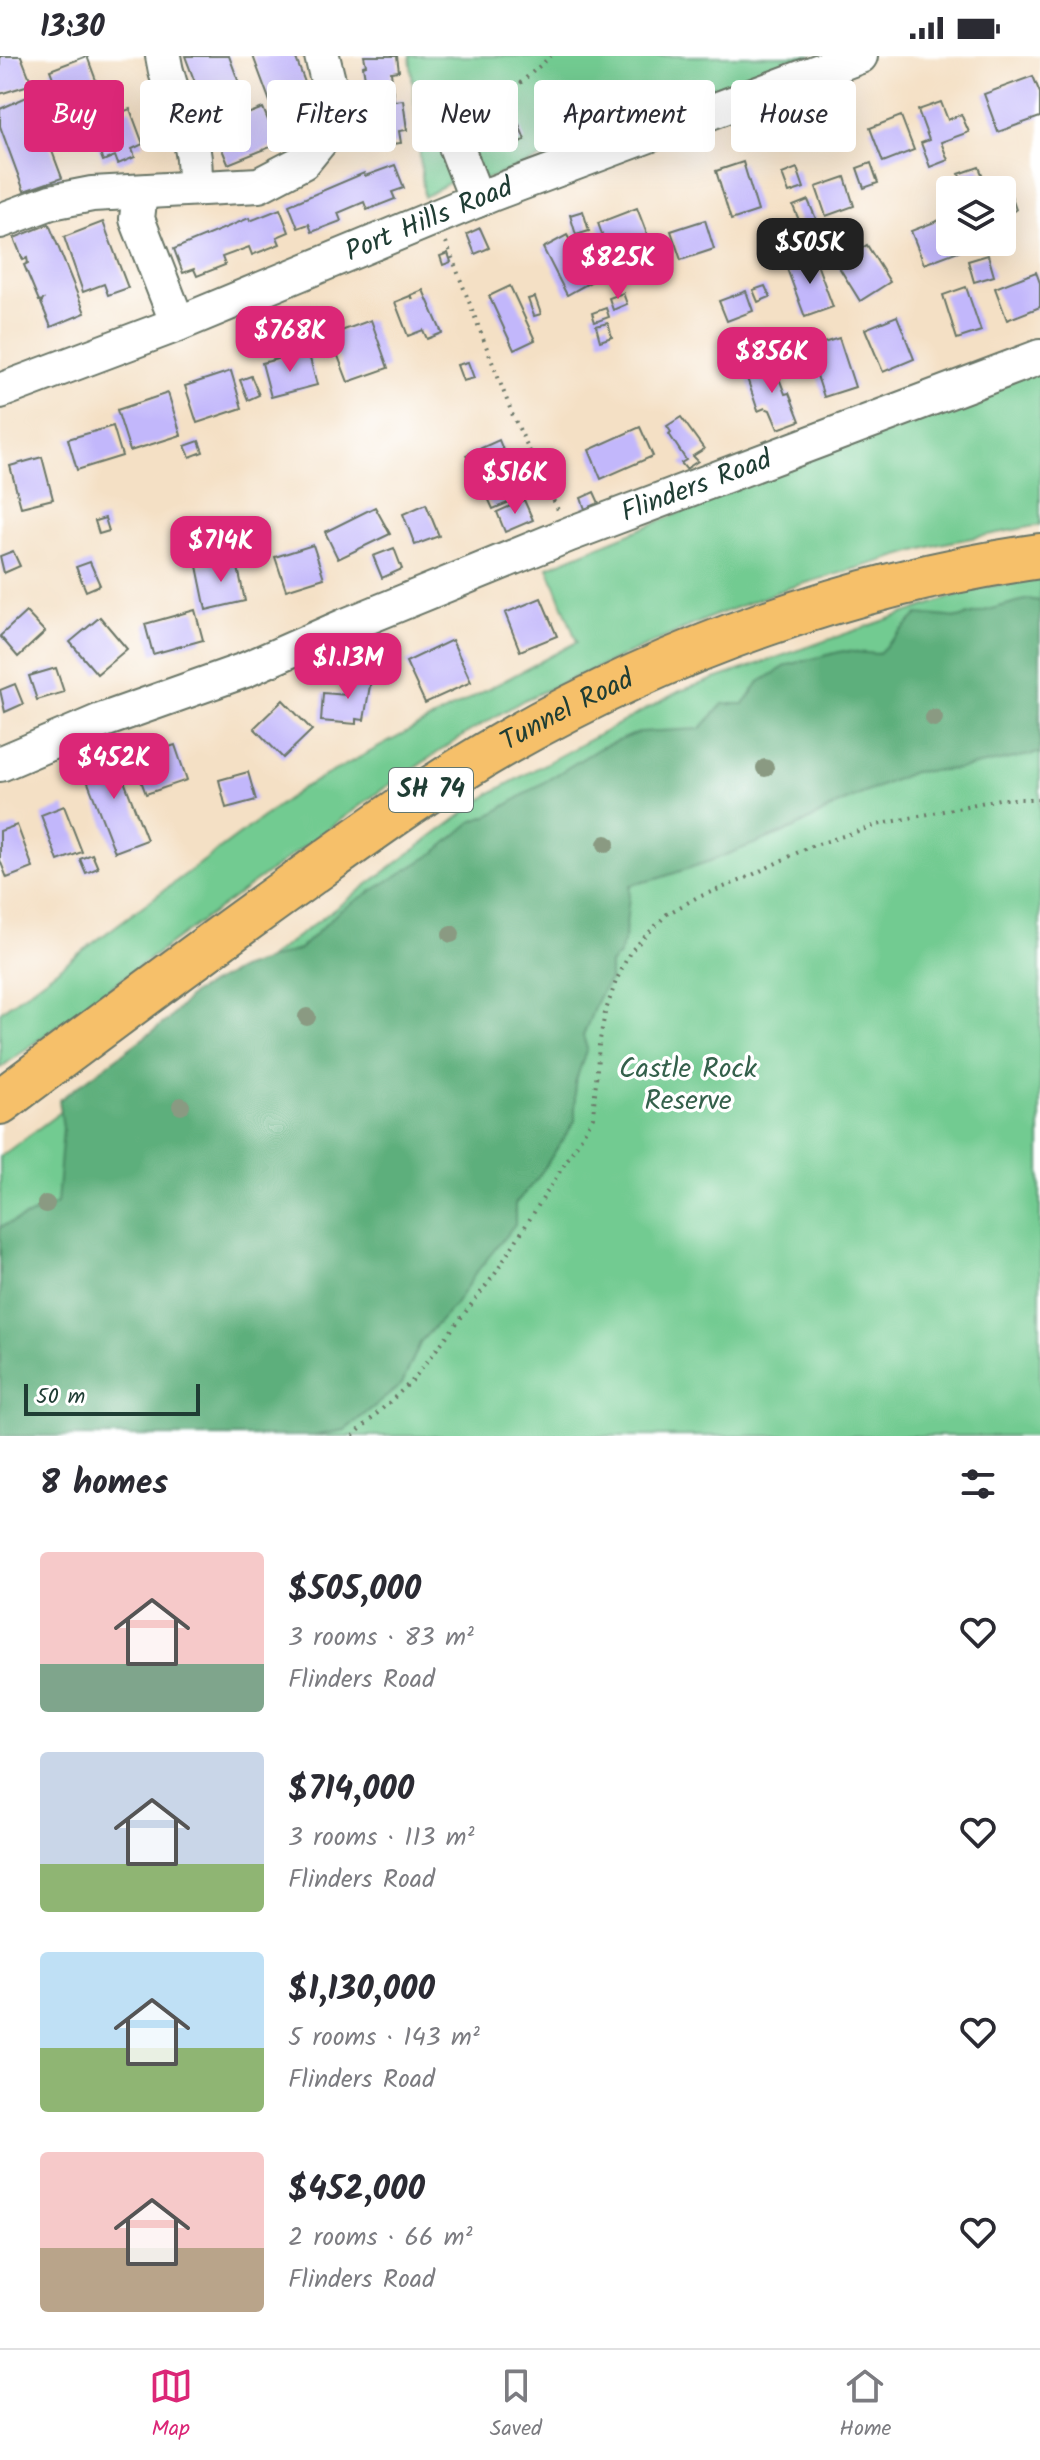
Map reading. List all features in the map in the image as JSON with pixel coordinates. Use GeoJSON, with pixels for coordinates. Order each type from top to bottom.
{"type":"FeatureCollection","features":[{"type":"Feature","properties":{"kind":"highway","name":"Tunnel Road"},"geometry":{"type":"LineString","coordinates":[[0,1102],[344,849],[468,765],[547,720],[674,660],[784,617],[916,578],[1040,556]]}},
{"type":"Feature","properties":{"kind":"street"},"geometry":{"type":"LineString","coordinates":[[163,56],[165,72],[191,137],[197,164],[194,188]]}},
{"type":"Feature","properties":{"kind":"street"},"geometry":{"type":"LineString","coordinates":[[0,219],[51,202],[92,194],[259,185],[303,162],[325,135],[332,97],[322,56]]}},
{"type":"Feature","properties":{"kind":"street","name":"Port Hills Road"},"geometry":{"type":"LineString","coordinates":[[0,391],[178,324],[477,200],[860,56]]}},
{"type":"Feature","properties":{"kind":"street"},"geometry":{"type":"LineString","coordinates":[[458,152],[477,200]]}},
{"type":"Feature","properties":{"kind":"street"},"geometry":{"type":"LineString","coordinates":[[140,193],[137,219],[178,324]]}},
{"type":"Feature","properties":{"kind":"street","name":"Flinders Road"},"geometry":{"type":"LineString","coordinates":[[0,764],[101,721],[245,670],[331,631],[570,534],[1040,357]]}},
{"type":"Feature","properties":{"kind":"path"},"geometry":{"type":"LineString","coordinates":[[518,84],[551,56]]}},
{"type":"Feature","properties":{"kind":"path"},"geometry":{"type":"LineString","coordinates":[[448,246],[513,416],[563,521]]}},
{"type":"Feature","properties":{"kind":"path"},"geometry":{"type":"LineString","coordinates":[[353,1436],[412,1381],[495,1274],[581,1138],[593,1117],[599,1045],[605,1013],[616,981],[630,952],[667,914],[809,847],[865,829],[999,799],[1040,799]]}},
{"type":"Feature","properties":{"kind":"green space"},"geometry":{"type":"Polygon","coordinates":[[[410,56],[812,56],[749,80],[731,80],[731,87],[715,93],[715,80],[534,80],[534,152],[558,152],[463,188],[459,177],[424,197],[420,152],[518,152],[518,80],[412,80],[410,56]]]}},
{"type":"Feature","properties":{"kind":"green space"},"geometry":{"type":"Polygon","coordinates":[[[1040,370],[1040,525],[940,544],[785,589],[711,617],[524,700],[467,733],[380,791],[0,1068],[0,1012],[302,788],[577,642],[548,567],[888,427],[1040,370]]]}},
{"type":"Feature","properties":{"kind":"green space","name":"Castle Rock Reserve"},"geometry":{"type":"Polygon","coordinates":[[[1040,579],[1040,1436],[0,1436],[0,1157],[491,793],[680,691],[981,587],[1040,579]]]}},
{"type":"Feature","properties":{"kind":"green space"},"geometry":{"type":"Polygon","coordinates":[[[1028,599],[1040,601],[1040,753],[959,769],[913,772],[839,804],[795,828],[710,861],[630,885],[625,936],[619,955],[610,964],[610,979],[598,998],[583,1036],[587,1048],[575,1083],[575,1121],[537,1179],[515,1204],[515,1224],[454,1306],[421,1341],[402,1384],[345,1430],[313,1436],[0,1436],[0,1227],[57,1204],[63,1128],[59,1100],[168,1020],[193,993],[240,969],[300,949],[339,911],[436,852],[471,822],[492,814],[600,748],[640,732],[700,729],[723,704],[744,704],[758,683],[788,665],[843,651],[878,654],[918,614],[958,618],[1028,599]]]}},
{"type":"Feature","properties":{"kind":"building"},"geometry":{"type":"Polygon","coordinates":[[[0,56],[21,56],[30,80],[24,80],[24,86],[0,94],[0,56]]]}},
{"type":"Feature","properties":{"kind":"building"},"geometry":{"type":"Polygon","coordinates":[[[87,56],[96,80],[54,80],[50,70],[87,56]]]}},
{"type":"Feature","properties":{"kind":"building"},"geometry":{"type":"Polygon","coordinates":[[[185,56],[229,56],[238,80],[194,80],[185,56]]]}},
{"type":"Feature","properties":{"kind":"building"},"geometry":{"type":"Polygon","coordinates":[[[253,56],[295,56],[304,80],[267,80],[267,94],[253,56]]]}},
{"type":"Feature","properties":{"kind":"building"},"geometry":{"type":"Polygon","coordinates":[[[364,56],[397,56],[399,71],[391,72],[392,80],[365,80],[363,66],[366,65],[364,56]]]}},
{"type":"Feature","properties":{"kind":"building"},"geometry":{"type":"Polygon","coordinates":[[[1033,76],[1040,93],[1040,117],[998,132],[984,94],[1033,76]]]}},
{"type":"Feature","properties":{"kind":"building"},"geometry":{"type":"Polygon","coordinates":[[[24,98],[24,152],[52,152],[62,178],[24,191],[0,126],[0,109],[24,98]]]}},
{"type":"Feature","properties":{"kind":"building"},"geometry":{"type":"Polygon","coordinates":[[[403,100],[407,130],[399,131],[401,143],[396,144],[396,101],[403,100]]]}},
{"type":"Feature","properties":{"kind":"building"},"geometry":{"type":"Polygon","coordinates":[[[941,102],[948,120],[961,114],[969,132],[941,142],[948,160],[930,167],[921,143],[929,140],[918,110],[941,102]]]}},
{"type":"Feature","properties":{"kind":"building"},"geometry":{"type":"Polygon","coordinates":[[[263,108],[267,118],[267,148],[228,164],[223,152],[251,152],[251,113],[263,108]]]}},
{"type":"Feature","properties":{"kind":"building"},"geometry":{"type":"Polygon","coordinates":[[[130,109],[140,136],[140,145],[132,149],[135,157],[118,164],[115,156],[103,161],[100,152],[124,152],[124,111],[130,109]]]}},
{"type":"Feature","properties":{"kind":"building"},"geometry":{"type":"Polygon","coordinates":[[[901,116],[914,150],[883,162],[870,128],[901,116]]]}},
{"type":"Feature","properties":{"kind":"building"},"geometry":{"type":"Polygon","coordinates":[[[518,122],[525,140],[518,143],[518,122]]]}},
{"type":"Feature","properties":{"kind":"building"},"geometry":{"type":"Polygon","coordinates":[[[743,162],[758,211],[731,220],[716,171],[743,162]]]}},
{"type":"Feature","properties":{"kind":"building"},"geometry":{"type":"Polygon","coordinates":[[[871,163],[878,183],[864,188],[857,168],[871,163]]]}},
{"type":"Feature","properties":{"kind":"building"},"geometry":{"type":"Polygon","coordinates":[[[395,165],[404,188],[392,192],[395,199],[367,210],[364,202],[338,213],[341,221],[312,232],[309,224],[298,228],[289,205],[364,173],[365,176],[395,165]]]}},
{"type":"Feature","properties":{"kind":"building"},"geometry":{"type":"Polygon","coordinates":[[[979,167],[983,176],[960,176],[979,167]]]}},
{"type":"Feature","properties":{"kind":"building"},"geometry":{"type":"Polygon","coordinates":[[[797,168],[804,188],[789,193],[782,174],[797,168]]]}},
{"type":"Feature","properties":{"kind":"building"},"geometry":{"type":"Polygon","coordinates":[[[845,177],[854,206],[826,216],[816,187],[845,177]]]}},
{"type":"Feature","properties":{"kind":"building"},"geometry":{"type":"Polygon","coordinates":[[[808,200],[819,226],[804,232],[793,206],[808,200]]]}},
{"type":"Feature","properties":{"kind":"building"},"geometry":{"type":"Polygon","coordinates":[[[637,208],[650,242],[610,257],[598,223],[637,208]]]}},
{"type":"Feature","properties":{"kind":"building"},"geometry":{"type":"Polygon","coordinates":[[[280,209],[289,232],[277,237],[280,244],[252,255],[249,247],[222,257],[225,265],[197,276],[194,269],[183,273],[174,249],[249,218],[250,221],[280,209]]]}},
{"type":"Feature","properties":{"kind":"building"},"geometry":{"type":"Polygon","coordinates":[[[583,211],[589,231],[576,235],[570,215],[583,211]]]}},
{"type":"Feature","properties":{"kind":"building"},"geometry":{"type":"Polygon","coordinates":[[[705,220],[714,249],[681,260],[671,231],[705,220]]]}},
{"type":"Feature","properties":{"kind":"building"},"geometry":{"type":"Polygon","coordinates":[[[936,221],[936,256],[945,256],[924,264],[911,231],[936,221]]]}},
{"type":"Feature","properties":{"kind":"building"},"geometry":{"type":"Polygon","coordinates":[[[103,222],[128,288],[108,295],[104,284],[83,292],[64,237],[103,222]]]}},
{"type":"Feature","properties":{"kind":"building"},"geometry":{"type":"Polygon","coordinates":[[[49,224],[85,313],[51,327],[41,303],[43,300],[39,301],[24,265],[28,263],[27,258],[23,260],[14,238],[49,224]]]}},
{"type":"Feature","properties":{"kind":"building"},"geometry":{"type":"Polygon","coordinates":[[[480,228],[489,248],[475,254],[467,234],[480,228]]]}},
{"type":"Feature","properties":{"kind":"building"},"geometry":{"type":"Polygon","coordinates":[[[567,235],[592,281],[567,295],[543,248],[567,235]]]}},
{"type":"Feature","properties":{"kind":"building"},"geometry":{"type":"Polygon","coordinates":[[[867,245],[890,282],[860,301],[837,264],[867,245]]]}},
{"type":"Feature","properties":{"kind":"building"},"geometry":{"type":"Polygon","coordinates":[[[448,253],[451,262],[443,265],[440,256],[448,253]]]}},
{"type":"Feature","properties":{"kind":"building"},"geometry":{"type":"Polygon","coordinates":[[[814,256],[833,307],[805,317],[786,266],[814,256]]]}},
{"type":"Feature","properties":{"kind":"building"},"geometry":{"type":"Polygon","coordinates":[[[988,256],[994,276],[974,282],[968,261],[988,256]]]}},
{"type":"Feature","properties":{"kind":"building"},"geometry":{"type":"Polygon","coordinates":[[[1036,272],[1040,283],[1040,307],[1007,320],[995,288],[1036,272]]]}},
{"type":"Feature","properties":{"kind":"building"},"geometry":{"type":"Polygon","coordinates":[[[510,286],[535,340],[514,350],[489,296],[510,286]]]}},
{"type":"Feature","properties":{"kind":"building"},"geometry":{"type":"Polygon","coordinates":[[[765,286],[770,297],[758,302],[753,290],[765,286]]]}},
{"type":"Feature","properties":{"kind":"building"},"geometry":{"type":"Polygon","coordinates":[[[966,287],[981,331],[957,339],[943,295],[966,287]]]}},
{"type":"Feature","properties":{"kind":"building"},"geometry":{"type":"Polygon","coordinates":[[[423,290],[442,333],[427,339],[423,330],[408,336],[395,302],[410,296],[413,299],[411,295],[423,290]]]}},
{"type":"Feature","properties":{"kind":"building"},"geometry":{"type":"Polygon","coordinates":[[[746,291],[753,311],[727,321],[719,301],[746,291]]]}},
{"type":"Feature","properties":{"kind":"building"},"geometry":{"type":"Polygon","coordinates":[[[623,293],[627,304],[613,310],[609,298],[623,293]]]}},
{"type":"Feature","properties":{"kind":"building"},"geometry":{"type":"Polygon","coordinates":[[[535,297],[541,314],[534,316],[528,299],[535,297]]]}},
{"type":"Feature","properties":{"kind":"building"},"geometry":{"type":"Polygon","coordinates":[[[606,308],[609,317],[595,322],[592,313],[606,308]]]}},
{"type":"Feature","properties":{"kind":"building"},"geometry":{"type":"Polygon","coordinates":[[[897,316],[914,359],[883,372],[865,329],[897,316]]]}},
{"type":"Feature","properties":{"kind":"building"},"geometry":{"type":"Polygon","coordinates":[[[304,320],[311,338],[297,344],[289,326],[304,320]]]}},
{"type":"Feature","properties":{"kind":"building"},"geometry":{"type":"Polygon","coordinates":[[[371,320],[388,368],[348,382],[330,335],[371,320]]]}},
{"type":"Feature","properties":{"kind":"building"},"geometry":{"type":"Polygon","coordinates":[[[608,323],[612,337],[600,341],[596,326],[608,323]]]}},
{"type":"Feature","properties":{"kind":"building"},"geometry":{"type":"Polygon","coordinates":[[[839,338],[855,387],[824,397],[808,348],[839,338]]]}},
{"type":"Feature","properties":{"kind":"building"},"geometry":{"type":"Polygon","coordinates":[[[308,351],[317,385],[271,397],[262,363],[308,351]]]}},
{"type":"Feature","properties":{"kind":"building"},"geometry":{"type":"Polygon","coordinates":[[[468,362],[474,378],[463,381],[457,365],[468,362]]]}},
{"type":"Feature","properties":{"kind":"building"},"geometry":{"type":"Polygon","coordinates":[[[773,362],[785,394],[789,393],[800,421],[778,429],[770,410],[765,408],[758,411],[745,372],[773,362]]]}},
{"type":"Feature","properties":{"kind":"building"},"geometry":{"type":"Polygon","coordinates":[[[231,371],[242,408],[197,423],[185,386],[231,371]]]}},
{"type":"Feature","properties":{"kind":"building"},"geometry":{"type":"Polygon","coordinates":[[[251,376],[259,395],[248,400],[240,380],[251,376]]]}},
{"type":"Feature","properties":{"kind":"building"},"geometry":{"type":"Polygon","coordinates":[[[168,393],[181,435],[130,451],[117,410],[168,393]]]}},
{"type":"Feature","properties":{"kind":"building"},"geometry":{"type":"Polygon","coordinates":[[[681,417],[704,449],[693,456],[698,461],[686,469],[681,463],[686,460],[667,426],[681,417]]]}},
{"type":"Feature","properties":{"kind":"building"},"geometry":{"type":"Polygon","coordinates":[[[113,426],[122,456],[77,470],[68,439],[113,426]]]}},
{"type":"Feature","properties":{"kind":"building"},"geometry":{"type":"Polygon","coordinates":[[[640,427],[653,456],[601,479],[589,450],[640,427]]]}},
{"type":"Feature","properties":{"kind":"building"},"geometry":{"type":"Polygon","coordinates":[[[499,440],[522,497],[493,509],[466,455],[499,440]]]}},
{"type":"Feature","properties":{"kind":"building"},"geometry":{"type":"Polygon","coordinates":[[[199,441],[203,452],[190,457],[185,446],[199,441]]]}},
{"type":"Feature","properties":{"kind":"building"},"geometry":{"type":"Polygon","coordinates":[[[42,457],[53,499],[21,507],[10,466],[42,457]]]}},
{"type":"Feature","properties":{"kind":"building"},"geometry":{"type":"Polygon","coordinates":[[[594,492],[599,503],[585,509],[581,498],[594,492]]]}},
{"type":"Feature","properties":{"kind":"building"},"geometry":{"type":"Polygon","coordinates":[[[524,500],[533,520],[505,532],[497,512],[524,500]]]}},
{"type":"Feature","properties":{"kind":"building"},"geometry":{"type":"Polygon","coordinates":[[[426,504],[439,536],[415,545],[403,514],[426,504]]]}},
{"type":"Feature","properties":{"kind":"building"},"geometry":{"type":"Polygon","coordinates":[[[375,507],[390,534],[338,559],[325,532],[375,507]]]}},
{"type":"Feature","properties":{"kind":"building"},"geometry":{"type":"Polygon","coordinates":[[[105,518],[109,531],[99,534],[95,521],[105,518]]]}},
{"type":"Feature","properties":{"kind":"building"},"geometry":{"type":"Polygon","coordinates":[[[313,545],[324,578],[286,590],[275,557],[313,545]]]}},
{"type":"Feature","properties":{"kind":"building"},"geometry":{"type":"Polygon","coordinates":[[[394,548],[402,569],[382,578],[373,556],[394,548]]]}},
{"type":"Feature","properties":{"kind":"building"},"geometry":{"type":"Polygon","coordinates":[[[13,551],[20,566],[4,573],[0,556],[13,551]]]}},
{"type":"Feature","properties":{"kind":"building"},"geometry":{"type":"Polygon","coordinates":[[[236,558],[245,601],[206,610],[197,566],[236,558]]]}},
{"type":"Feature","properties":{"kind":"building"},"geometry":{"type":"Polygon","coordinates":[[[90,562],[100,585],[86,591],[76,567],[90,562]]]}},
{"type":"Feature","properties":{"kind":"building"},"geometry":{"type":"Polygon","coordinates":[[[541,598],[557,636],[520,651],[505,613],[541,598]]]}},
{"type":"Feature","properties":{"kind":"building"},"geometry":{"type":"Polygon","coordinates":[[[195,610],[203,640],[153,654],[145,624],[195,610]]]}},
{"type":"Feature","properties":{"kind":"building"},"geometry":{"type":"Polygon","coordinates":[[[26,612],[45,632],[18,657],[0,636],[26,612]]]}},
{"type":"Feature","properties":{"kind":"building"},"geometry":{"type":"Polygon","coordinates":[[[100,617],[127,649],[97,674],[70,642],[100,617]]]}},
{"type":"Feature","properties":{"kind":"building"},"geometry":{"type":"Polygon","coordinates":[[[452,640],[471,682],[425,703],[406,662],[452,640]]]}},
{"type":"Feature","properties":{"kind":"building"},"geometry":{"type":"Polygon","coordinates":[[[56,668],[64,692],[37,700],[29,676],[56,668]]]}},
{"type":"Feature","properties":{"kind":"building"},"geometry":{"type":"Polygon","coordinates":[[[350,670],[372,674],[364,720],[356,719],[356,724],[321,721],[323,693],[347,695],[350,670]]]}},
{"type":"Feature","properties":{"kind":"building"},"geometry":{"type":"Polygon","coordinates":[[[15,684],[23,704],[5,712],[0,690],[15,684]]]}},
{"type":"Feature","properties":{"kind":"building"},"geometry":{"type":"Polygon","coordinates":[[[283,700],[312,730],[283,758],[254,728],[283,700]]]}},
{"type":"Feature","properties":{"kind":"building"},"geometry":{"type":"Polygon","coordinates":[[[175,745],[187,780],[146,794],[133,759],[175,745]]]}},
{"type":"Feature","properties":{"kind":"building"},"geometry":{"type":"Polygon","coordinates":[[[112,750],[147,840],[115,852],[80,762],[112,750]]]}},
{"type":"Feature","properties":{"kind":"building"},"geometry":{"type":"Polygon","coordinates":[[[248,772],[256,800],[226,808],[219,780],[248,772]]]}},
{"type":"Feature","properties":{"kind":"building"},"geometry":{"type":"Polygon","coordinates":[[[64,806],[82,852],[58,861],[41,815],[64,806]]]}},
{"type":"Feature","properties":{"kind":"building"},"geometry":{"type":"Polygon","coordinates":[[[17,825],[33,868],[7,878],[0,860],[0,831],[17,825]]]}},
{"type":"Feature","properties":{"kind":"building"},"geometry":{"type":"Polygon","coordinates":[[[92,854],[98,868],[86,873],[80,859],[92,854]]]}}]}
